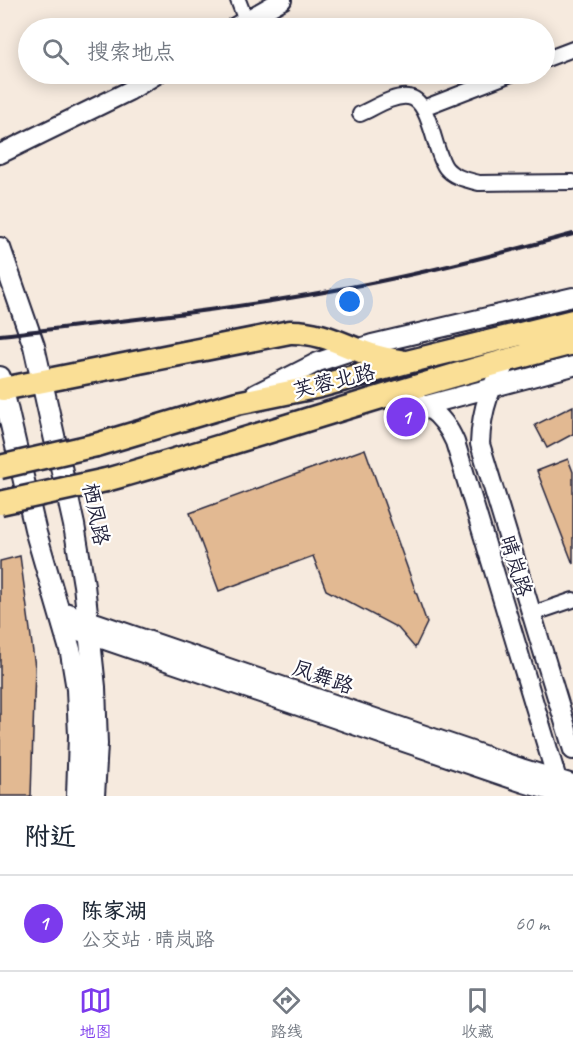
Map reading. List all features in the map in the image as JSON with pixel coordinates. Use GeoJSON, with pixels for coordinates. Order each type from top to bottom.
{"type":"FeatureCollection","features":[{"type":"Feature","properties":{"kind":"main road","name":"栖凤路"},"geometry":{"type":"LineString","coordinates":[[0,249],[27,323],[43,381],[74,525],[95,687],[97,744],[94,796]]}},
{"type":"Feature","properties":{"kind":"main road","name":"芙蓉北路"},"geometry":{"type":"LineString","coordinates":[[0,467],[96,445],[237,404],[320,386],[573,321]]}},
{"type":"Feature","properties":{"kind":"main road"},"geometry":{"type":"LineString","coordinates":[[77,796],[79,736],[76,689],[62,618],[36,533],[1,383],[43,381],[290,332],[320,334],[375,357],[407,362]]}},
{"type":"Feature","properties":{"kind":"main road","name":"芙蓉北路"},"geometry":{"type":"LineString","coordinates":[[0,503],[106,480],[214,450],[510,359],[573,344]]}},
{"type":"Feature","properties":{"kind":"street"},"geometry":{"type":"LineString","coordinates":[[238,0],[239,18]]}},
{"type":"Feature","properties":{"kind":"street"},"geometry":{"type":"LineString","coordinates":[[251,18],[282,0]]}},
{"type":"Feature","properties":{"kind":"street"},"geometry":{"type":"LineString","coordinates":[[555,56],[573,49]]}},
{"type":"Feature","properties":{"kind":"street"},"geometry":{"type":"LineString","coordinates":[[0,154],[141,84]]}},
{"type":"Feature","properties":{"kind":"street"},"geometry":{"type":"LineString","coordinates":[[423,108],[485,84]]}},
{"type":"Feature","properties":{"kind":"street"},"geometry":{"type":"LineString","coordinates":[[360,114],[406,96],[415,99],[423,108],[441,159],[446,168],[459,177],[479,183],[573,182]]}},
{"type":"Feature","properties":{"kind":"street"},"geometry":{"type":"LineString","coordinates":[[237,404],[318,362],[356,350],[573,297]]}},
{"type":"Feature","properties":{"kind":"street","name":"晴岚路"},"geometry":{"type":"LineString","coordinates":[[510,359],[491,387],[481,429],[480,444],[573,750]]}},
{"type":"Feature","properties":{"kind":"street"},"geometry":{"type":"LineString","coordinates":[[378,398],[414,400],[427,405],[573,366]]}},
{"type":"Feature","properties":{"kind":"street","name":"晴岚路"},"geometry":{"type":"LineString","coordinates":[[427,405],[440,416],[455,442],[564,790]]}},
{"type":"Feature","properties":{"kind":"street"},"geometry":{"type":"LineString","coordinates":[[532,614],[573,600]]}},
{"type":"Feature","properties":{"kind":"street","name":"凤舞路"},"geometry":{"type":"LineString","coordinates":[[62,618],[524,783],[564,790]]}},
{"type":"Feature","properties":{"kind":"building"},"geometry":{"type":"Polygon","coordinates":[[[573,406],[573,434],[547,448],[535,425],[573,406]]]}},
{"type":"Feature","properties":{"kind":"building"},"geometry":{"type":"Polygon","coordinates":[[[365,449],[427,623],[415,648],[398,628],[326,590],[313,556],[219,591],[190,513],[365,449]]]}},
{"type":"Feature","properties":{"kind":"building"},"geometry":{"type":"Polygon","coordinates":[[[568,459],[573,472],[573,564],[537,471],[568,459]]]}},
{"type":"Feature","properties":{"kind":"building"},"geometry":{"type":"Polygon","coordinates":[[[20,556],[35,667],[31,796],[0,796],[0,561],[20,556]]]}},
{"type":"Feature","properties":{"kind":"railway"},"geometry":{"type":"LineString","coordinates":[[0,335],[271,301],[388,280],[573,234]]}},
{"type":"Feature","properties":{"kind":"place","name":"陈家湖"},"geometry":{"type":"Point","coordinates":[406,417]}}]}
